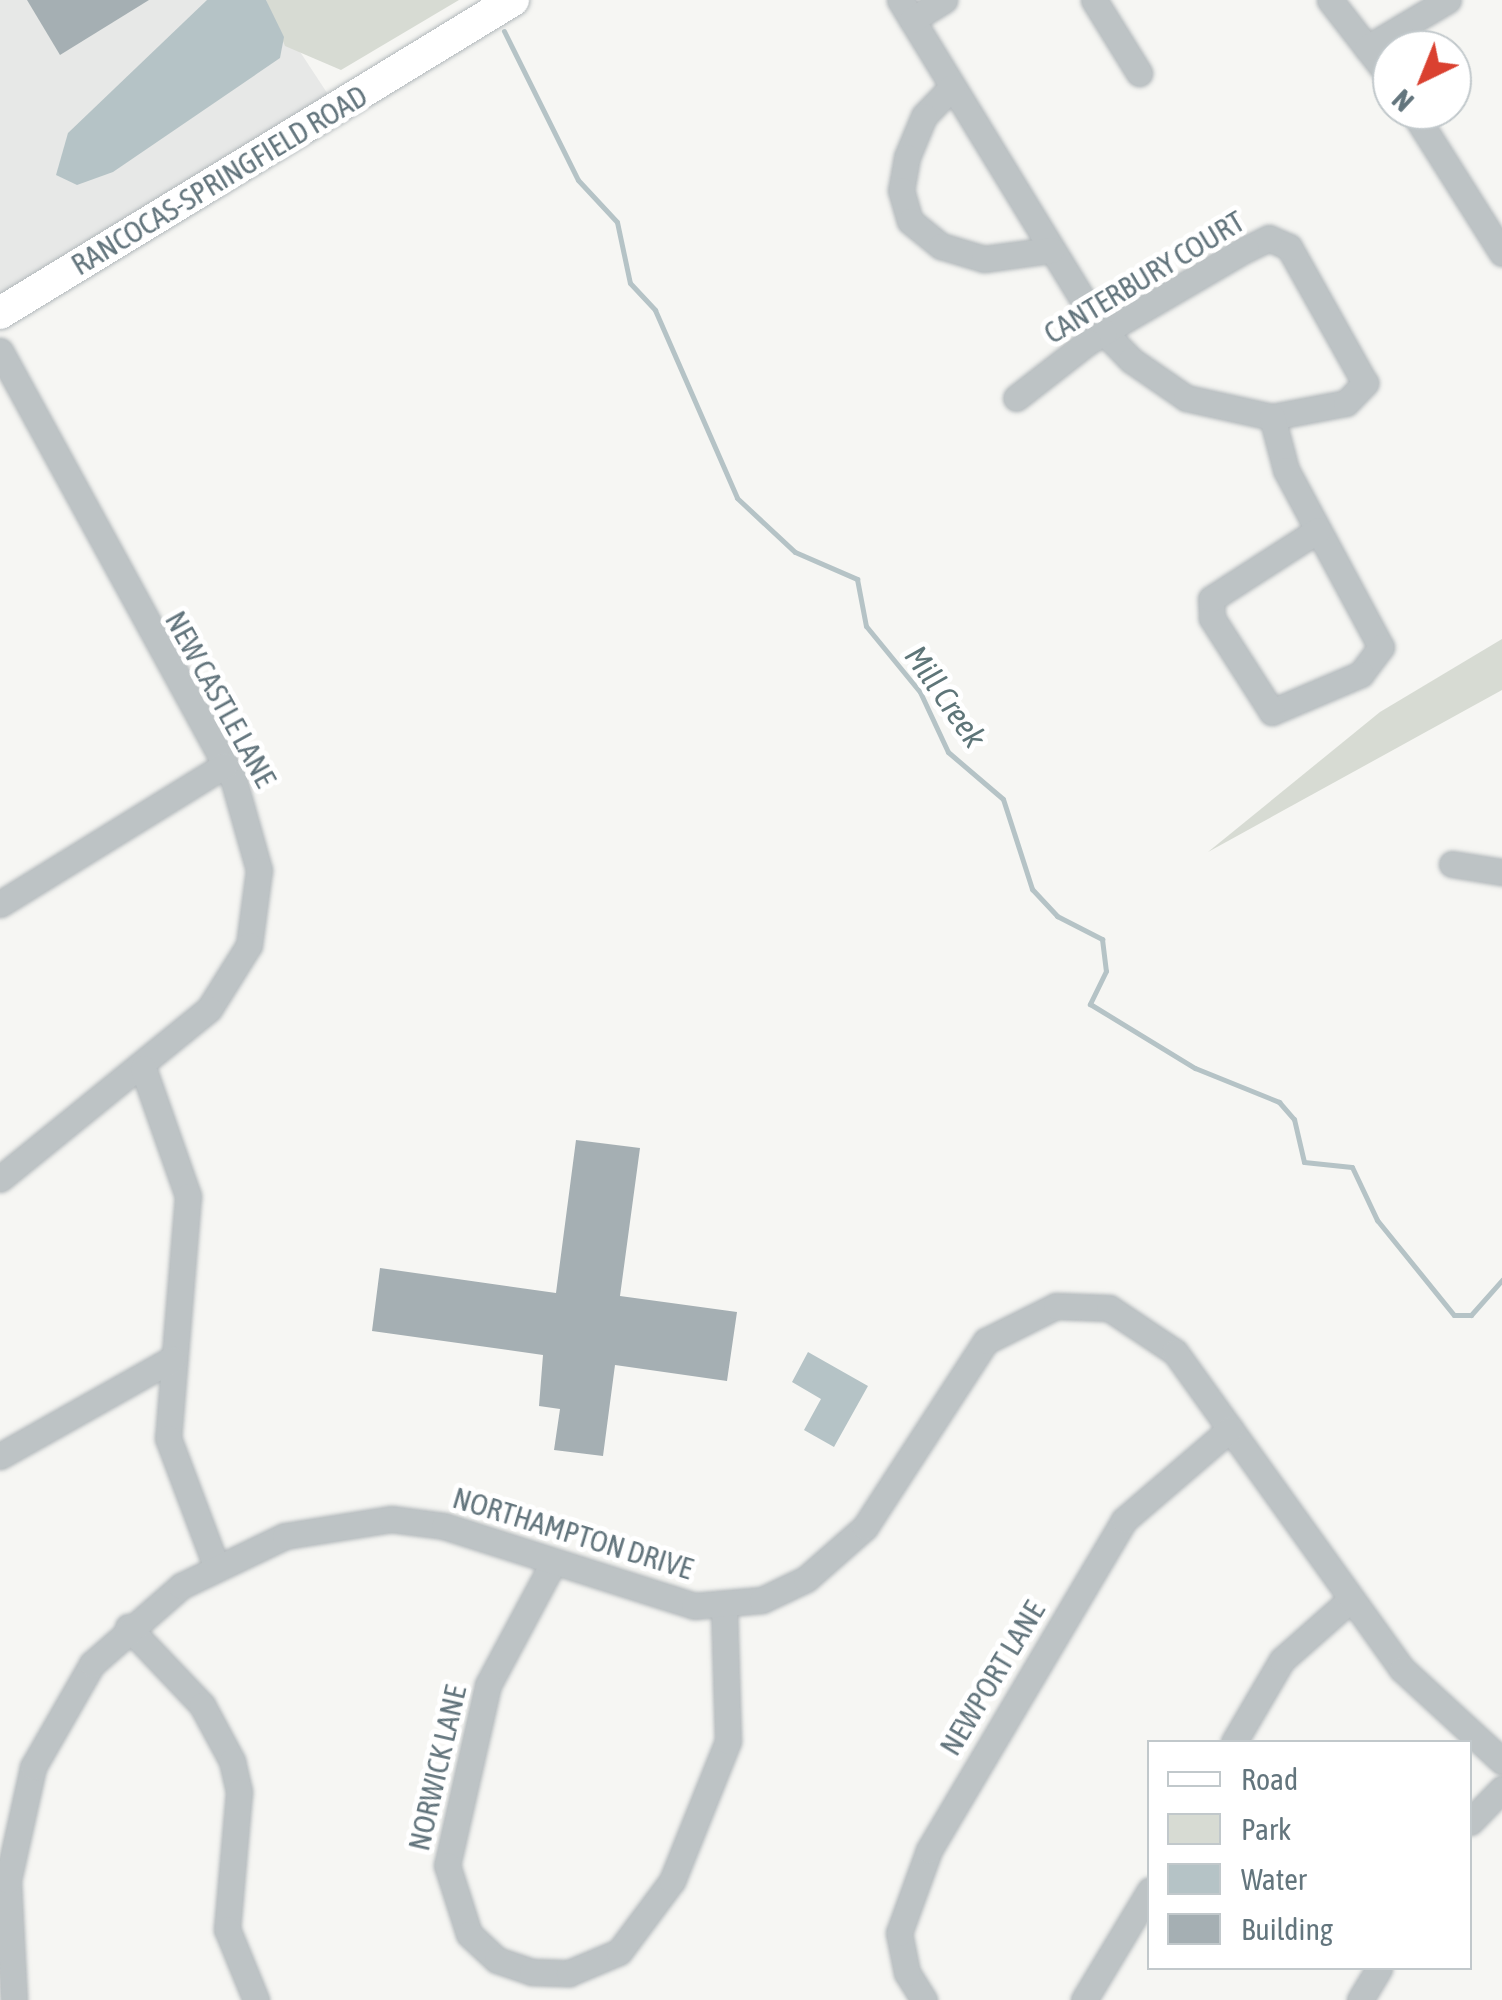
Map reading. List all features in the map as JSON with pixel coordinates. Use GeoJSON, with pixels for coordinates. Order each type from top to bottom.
{"type":"FeatureCollection","features":[{"type":"Feature","properties":{"kind":"main road","name":"RANCOCAS-SPRINGFIELD ROAD"},"geometry":{"type":"LineString","coordinates":[[0,313],[513,0]]}},
{"type":"Feature","properties":{"kind":"street"},"geometry":{"type":"LineString","coordinates":[[944,0],[906,10],[1104,332],[1186,398],[1272,416],[1280,457],[1374,629],[1379,656],[1272,712],[1212,618],[1211,599],[1318,530]]}},
{"type":"Feature","properties":{"kind":"street"},"geometry":{"type":"LineString","coordinates":[[1094,0],[1139,74]]}},
{"type":"Feature","properties":{"kind":"street"},"geometry":{"type":"LineString","coordinates":[[1330,0],[1372,54]]}},
{"type":"Feature","properties":{"kind":"street"},"geometry":{"type":"LineString","coordinates":[[1367,48],[1448,0]]}},
{"type":"Feature","properties":{"kind":"street"},"geometry":{"type":"LineString","coordinates":[[952,87],[924,116],[907,156],[901,190],[910,222],[941,246],[984,258],[1051,250]]}},
{"type":"Feature","properties":{"kind":"street"},"geometry":{"type":"LineString","coordinates":[[1424,130],[1502,254]]}},
{"type":"Feature","properties":{"kind":"street","name":"CANTERBURY COURT"},"geometry":{"type":"LineString","coordinates":[[1016,398],[1104,332],[1258,242],[1280,241],[1365,392],[1322,411],[1272,416]]}},
{"type":"Feature","properties":{"kind":"street","name":"NEW CASTLE LANE"},"geometry":{"type":"LineString","coordinates":[[0,351],[224,764],[256,845],[256,920],[225,990],[143,1068],[0,1179]]}},
{"type":"Feature","properties":{"kind":"street"},"geometry":{"type":"LineString","coordinates":[[0,904],[224,764]]}},
{"type":"Feature","properties":{"kind":"street"},"geometry":{"type":"LineString","coordinates":[[1452,864],[1502,872]]}},
{"type":"Feature","properties":{"kind":"street"},"geometry":{"type":"LineString","coordinates":[[143,1068],[188,1196],[172,1359],[171,1458],[216,1566]]}},
{"type":"Feature","properties":{"kind":"street","name":"NORTHAMPTON DRIVE"},"geometry":{"type":"LineString","coordinates":[[14,2000],[6,1910],[24,1794],[59,1714],[128,1627],[216,1566],[311,1529],[391,1519],[444,1526],[552,1565],[724,1608],[785,1591],[848,1546],[967,1362],[1030,1314],[1083,1305],[1133,1318],[1175,1352],[1418,1688],[1502,1761]]}},
{"type":"Feature","properties":{"kind":"street"},"geometry":{"type":"LineString","coordinates":[[0,1456],[172,1359]]}},
{"type":"Feature","properties":{"kind":"street","name":"NEWPORT LANE"},"geometry":{"type":"LineString","coordinates":[[924,2000],[907,1973],[899,1932],[939,1831],[1124,1520],[1230,1429]]}},
{"type":"Feature","properties":{"kind":"street","name":"NORWICK LANE"},"geometry":{"type":"LineString","coordinates":[[552,1565],[488,1686],[447,1865],[469,1934],[496,1960],[532,1972],[569,1973],[618,1952],[672,1881],[728,1740],[724,1608]]}},
{"type":"Feature","properties":{"kind":"street"},"geometry":{"type":"LineString","coordinates":[[1235,1740],[1282,1660],[1352,1599]]}},
{"type":"Feature","properties":{"kind":"street"},"geometry":{"type":"LineString","coordinates":[[128,1627],[202,1705],[232,1761],[239,1792],[227,1929],[256,2000]]}},
{"type":"Feature","properties":{"kind":"street"},"geometry":{"type":"LineString","coordinates":[[1472,1820],[1502,1789]]}},
{"type":"Feature","properties":{"kind":"street"},"geometry":{"type":"LineString","coordinates":[[1084,2000],[1147,1895]]}},
{"type":"Feature","properties":{"kind":"street"},"geometry":{"type":"LineString","coordinates":[[1360,2000],[1378,1970]]}},
{"type":"Feature","properties":{"kind":"shaded area"},"geometry":{"type":"Polygon","coordinates":[[[0,0],[266,0],[337,108],[0,313],[0,0]]]}},
{"type":"Feature","properties":{"kind":"green space"},"geometry":{"type":"Polygon","coordinates":[[[266,0],[459,0],[341,70],[285,46],[266,0]]]}},
{"type":"Feature","properties":{"kind":"green space"},"geometry":{"type":"Polygon","coordinates":[[[1502,639],[1502,690],[1208,852],[1380,712],[1502,639]]]}},
{"type":"Feature","properties":{"kind":"water"},"geometry":{"type":"Polygon","coordinates":[[[207,0],[266,0],[284,37],[280,58],[113,172],[77,185],[56,175],[68,133],[207,0]]]}},
{"type":"Feature","properties":{"kind":"water"},"geometry":{"type":"Polygon","coordinates":[[[808,1352],[868,1386],[834,1447],[804,1430],[821,1399],[792,1382],[808,1352]]]}},
{"type":"Feature","properties":{"kind":"building"},"geometry":{"type":"Polygon","coordinates":[[[27,0],[149,0],[60,55],[27,0]]]}},
{"type":"Feature","properties":{"kind":"building"},"geometry":{"type":"Polygon","coordinates":[[[576,1140],[640,1148],[620,1296],[737,1312],[727,1381],[615,1365],[603,1456],[554,1450],[560,1409],[539,1406],[543,1355],[372,1331],[380,1268],[556,1293],[576,1140]]]}},
{"type":"Feature","properties":{"kind":"waterway","name":"Mill Creek"},"geometry":{"type":"LineString","coordinates":[[504,31],[578,180],[617,222],[630,283],[655,310],[737,498],[795,552],[857,579],[866,626],[920,692],[948,752],[1003,799],[1032,889],[1057,916],[1102,939],[1106,971],[1090,1004],[1195,1068],[1279,1102],[1294,1119],[1304,1162],[1352,1167],[1377,1220],[1454,1315],[1471,1315],[1502,1280]]}}]}
